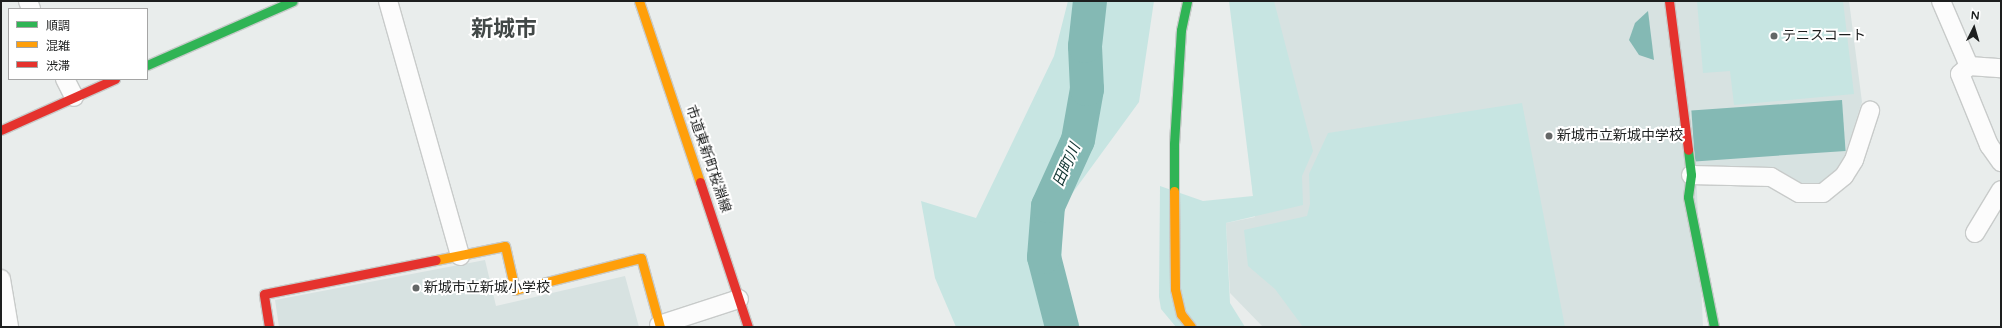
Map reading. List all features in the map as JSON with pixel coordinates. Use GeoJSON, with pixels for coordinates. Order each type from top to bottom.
{"type":"FeatureCollection","features":[{"type":"Feature","properties":{"kind":"street"},"geometry":{"type":"LineString","coordinates":[[148,65],[293,1]]}},
{"type":"Feature","properties":{"kind":"street"},"geometry":{"type":"LineString","coordinates":[[388,1],[460,256]]}},
{"type":"Feature","properties":{"kind":"street","name":"市道東新町桜淵線"},"geometry":{"type":"LineString","coordinates":[[639,1],[748,327]]}},
{"type":"Feature","properties":{"kind":"street"},"geometry":{"type":"LineString","coordinates":[[1187,1],[1181,30],[1174,144],[1175,289],[1181,314],[1191,327]]}},
{"type":"Feature","properties":{"kind":"street"},"geometry":{"type":"LineString","coordinates":[[1669,1],[1691,175],[1688,197],[1714,327]]}},
{"type":"Feature","properties":{"kind":"street"},"geometry":{"type":"LineString","coordinates":[[1941,1],[1969,66]]}},
{"type":"Feature","properties":{"kind":"street"},"geometry":{"type":"LineString","coordinates":[[2001,68],[1969,66],[1960,74],[1989,145],[2001,162]]}},
{"type":"Feature","properties":{"kind":"street"},"geometry":{"type":"LineString","coordinates":[[66,80],[74,97]]}},
{"type":"Feature","properties":{"kind":"street"},"geometry":{"type":"LineString","coordinates":[[1,130],[113,80]]}},
{"type":"Feature","properties":{"kind":"street"},"geometry":{"type":"LineString","coordinates":[[1691,175],[1771,177],[1799,193],[1823,193],[1844,176],[1854,160],[1870,111]]}},
{"type":"Feature","properties":{"kind":"street"},"geometry":{"type":"LineString","coordinates":[[1975,233],[2001,190]]}},
{"type":"Feature","properties":{"kind":"street"},"geometry":{"type":"LineString","coordinates":[[270,327],[264,294],[505,246],[515,290],[641,258],[660,326],[739,299]]}},
{"type":"Feature","properties":{"kind":"street"},"geometry":{"type":"LineString","coordinates":[[1,279],[9,327]]}},
{"type":"Feature","properties":{"kind":"shaded area"},"geometry":{"type":"Polygon","coordinates":[[[1068,1],[1154,1],[1139,102],[1063,206],[1061,277],[1080,327],[956,327],[935,278],[921,201],[976,218],[1054,56],[1068,1]]]}},
{"type":"Feature","properties":{"kind":"shaded area"},"geometry":{"type":"Polygon","coordinates":[[[1229,1],[1274,1],[1313,151],[1302,176],[1303,205],[1226,223],[1230,303],[1245,327],[1176,327],[1161,309],[1159,297],[1160,186],[1203,201],[1253,196],[1229,1]]]}},
{"type":"Feature","properties":{"kind":"shaded area","name":"新城市立新城中学校"},"geometry":{"type":"Polygon","coordinates":[[[1234,1],[1849,1],[1862,102],[1838,177],[1826,187],[1801,188],[1780,171],[1696,170],[1703,327],[1263,327],[1230,293],[1226,223],[1255,217],[1234,1]]]}},
{"type":"Feature","properties":{"kind":"shaded area","name":"テニスコート"},"geometry":{"type":"Polygon","coordinates":[[[1697,1],[1843,1],[1854,94],[1734,105],[1730,71],[1703,73],[1697,1]]]}},
{"type":"Feature","properties":{"kind":"shaded area"},"geometry":{"type":"Polygon","coordinates":[[[1522,103],[1565,327],[1303,327],[1275,289],[1248,266],[1244,230],[1307,216],[1310,204],[1309,174],[1328,133],[1522,103]]]}},
{"type":"Feature","properties":{"kind":"shaded area","name":"新城市立新城小学校"},"geometry":{"type":"Polygon","coordinates":[[[485,260],[496,306],[625,276],[639,327],[279,327],[275,300],[485,260]]]}},
{"type":"Feature","properties":{"kind":"water"},"geometry":{"type":"Polygon","coordinates":[[[1648,11],[1654,60],[1639,55],[1629,40],[1635,23],[1648,11]]]}},
{"type":"Feature","properties":{"kind":"water"},"geometry":{"type":"Polygon","coordinates":[[[1842,100],[1846,151],[1695,161],[1691,111],[1842,100]]]}},
{"type":"Feature","properties":{"kind":"waterway","name":"田町川"},"geometry":{"type":"LineString","coordinates":[[1062,327],[1044,257],[1048,206],[1078,140],[1087,89],[1085,46],[1090,1]]}},
{"type":"Feature","properties":{"kind":"traffic: fast"},"geometry":{"type":"LineString","coordinates":[[148,65],[293,1]]}},
{"type":"Feature","properties":{"kind":"traffic: fast"},"geometry":{"type":"LineString","coordinates":[[1174,191],[1174,144],[1181,30],[1187,1]]}},
{"type":"Feature","properties":{"kind":"traffic: fast"},"geometry":{"type":"LineString","coordinates":[[1688,150],[1691,175],[1688,197],[1714,327]]}},
{"type":"Feature","properties":{"kind":"traffic: slow"},"geometry":{"type":"LineString","coordinates":[[639,1],[700,182]]}},
{"type":"Feature","properties":{"kind":"traffic: slow"},"geometry":{"type":"LineString","coordinates":[[1174,191],[1175,289],[1181,314],[1191,327]]}},
{"type":"Feature","properties":{"kind":"traffic: slow"},"geometry":{"type":"LineString","coordinates":[[436,260],[505,246],[515,290],[641,258],[660,327]]}},
{"type":"Feature","properties":{"kind":"traffic: jam"},"geometry":{"type":"LineString","coordinates":[[1669,1],[1688,150]]}},
{"type":"Feature","properties":{"kind":"traffic: jam"},"geometry":{"type":"LineString","coordinates":[[1,130],[113,80]]}},
{"type":"Feature","properties":{"kind":"traffic: jam"},"geometry":{"type":"LineString","coordinates":[[700,182],[748,327]]}},
{"type":"Feature","properties":{"kind":"traffic: jam"},"geometry":{"type":"LineString","coordinates":[[269,327],[264,294],[436,260]]}},
{"type":"Feature","properties":{"kind":"place","name":"テニスコート"},"geometry":{"type":"Point","coordinates":[1774,36]}},
{"type":"Feature","properties":{"kind":"place","name":"新城市立新城中学校"},"geometry":{"type":"Point","coordinates":[1549,136]}},
{"type":"Feature","properties":{"kind":"place","name":"新城市立新城小学校"},"geometry":{"type":"Point","coordinates":[416,288]}},
{"type":"Feature","properties":{"kind":"district","name":"新城市"},"geometry":{"type":"Point","coordinates":[504,30]}}]}
